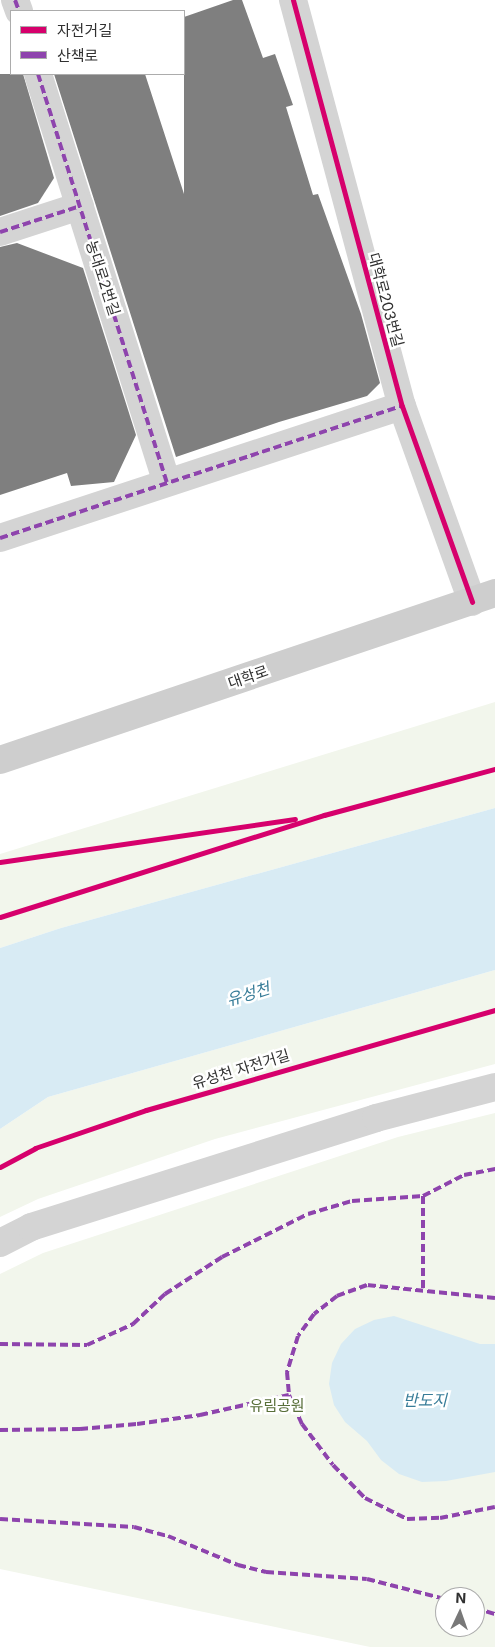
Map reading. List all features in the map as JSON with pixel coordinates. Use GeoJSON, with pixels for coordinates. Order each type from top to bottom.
{"type":"FeatureCollection","features":[{"type":"Feature","properties":{"kind":"main road","name":"대학로"},"geometry":{"type":"LineString","coordinates":[[0,760],[484,598]]}},
{"type":"Feature","properties":{"kind":"street","name":"대학로203번길"},"geometry":{"type":"LineString","coordinates":[[293,0],[402,406],[484,598]]}},
{"type":"Feature","properties":{"kind":"street","name":"농대로2번길"},"geometry":{"type":"LineString","coordinates":[[38,75],[168,482]]}},
{"type":"Feature","properties":{"kind":"street"},"geometry":{"type":"LineString","coordinates":[[0,232],[80,206]]}},
{"type":"Feature","properties":{"kind":"street"},"geometry":{"type":"LineString","coordinates":[[0,538],[402,406]]}},
{"type":"Feature","properties":{"kind":"street"},"geometry":{"type":"LineString","coordinates":[[0,1243],[31,1227],[366,1121],[495,1087]]}},
{"type":"Feature","properties":{"kind":"green space"},"geometry":{"type":"Polygon","coordinates":[[[495,702],[495,808],[61,928],[0,948],[0,854],[495,702]]]}},
{"type":"Feature","properties":{"kind":"green space"},"geometry":{"type":"Polygon","coordinates":[[[495,970],[495,1064],[215,1139],[38,1199],[0,1217],[0,1129],[48,1097],[495,970]]]}},
{"type":"Feature","properties":{"kind":"green space","name":"유림공원"},"geometry":{"type":"Polygon","coordinates":[[[495,1113],[495,1647],[370,1647],[0,1569],[0,1274],[43,1253],[398,1137],[495,1113]]]}},
{"type":"Feature","properties":{"kind":"water","name":"유성천"},"geometry":{"type":"Polygon","coordinates":[[[495,808],[495,970],[48,1097],[0,1129],[0,948],[61,928],[495,808]]]}},
{"type":"Feature","properties":{"kind":"water","name":"반도지"},"geometry":{"type":"Polygon","coordinates":[[[394,1316],[480,1344],[495,1344],[495,1472],[446,1481],[422,1482],[399,1474],[381,1460],[367,1441],[345,1422],[334,1405],[329,1384],[332,1363],[341,1344],[355,1329],[374,1320],[394,1316]]]}},
{"type":"Feature","properties":{"kind":"building"},"geometry":{"type":"Polygon","coordinates":[[[233,0],[242,0],[263,58],[275,54],[293,105],[286,107],[313,195],[318,194],[361,314],[380,383],[367,396],[279,422],[176,457],[54,75],[145,75],[184,194],[185,17],[233,0]]]}},
{"type":"Feature","properties":{"kind":"building"},"geometry":{"type":"Polygon","coordinates":[[[0,74],[23,75],[54,178],[38,203],[0,216],[0,74]]]}},
{"type":"Feature","properties":{"kind":"building"},"geometry":{"type":"Polygon","coordinates":[[[17,243],[83,268],[136,435],[114,482],[71,486],[67,473],[0,495],[0,247],[17,243]]]}},
{"type":"Feature","properties":{"kind":"marked path"},"geometry":{"type":"LineString","coordinates":[[15,0],[19,10]]}},
{"type":"Feature","properties":{"kind":"marked path"},"geometry":{"type":"LineString","coordinates":[[38,75],[167,482]]}},
{"type":"Feature","properties":{"kind":"marked path"},"geometry":{"type":"LineString","coordinates":[[0,232],[80,206]]}},
{"type":"Feature","properties":{"kind":"marked path"},"geometry":{"type":"LineString","coordinates":[[0,538],[402,406]]}},
{"type":"Feature","properties":{"kind":"marked path"},"geometry":{"type":"LineString","coordinates":[[0,1344],[87,1345],[133,1324],[165,1294],[222,1257],[308,1214],[352,1201],[423,1196],[464,1175],[495,1169]]}},
{"type":"Feature","properties":{"kind":"marked path"},"geometry":{"type":"LineString","coordinates":[[423,1196],[423,1289]]}},
{"type":"Feature","properties":{"kind":"marked path"},"geometry":{"type":"LineString","coordinates":[[495,1298],[367,1285],[337,1296],[314,1314],[298,1336],[287,1372],[289,1395],[302,1424],[333,1465],[365,1498],[407,1519],[440,1518],[495,1507]]}},
{"type":"Feature","properties":{"kind":"marked path"},"geometry":{"type":"LineString","coordinates":[[0,1430],[80,1429],[137,1424],[200,1415],[289,1395]]}},
{"type":"Feature","properties":{"kind":"marked path"},"geometry":{"type":"LineString","coordinates":[[0,1519],[134,1527],[168,1536],[238,1565],[266,1572],[367,1579],[435,1596]]}},
{"type":"Feature","properties":{"kind":"marked path"},"geometry":{"type":"LineString","coordinates":[[485,1611],[495,1614]]}},
{"type":"Feature","properties":{"kind":"cycle path"},"geometry":{"type":"LineString","coordinates":[[293,0],[402,406],[472,602]]}},
{"type":"Feature","properties":{"kind":"cycle path"},"geometry":{"type":"LineString","coordinates":[[0,917],[324,815],[495,769]]}},
{"type":"Feature","properties":{"kind":"cycle path"},"geometry":{"type":"LineString","coordinates":[[0,862],[295,819]]}},
{"type":"Feature","properties":{"kind":"cycle path","name":"유성천 자전거길"},"geometry":{"type":"LineString","coordinates":[[0,1167],[35,1148],[146,1110],[495,1010]]}}]}
